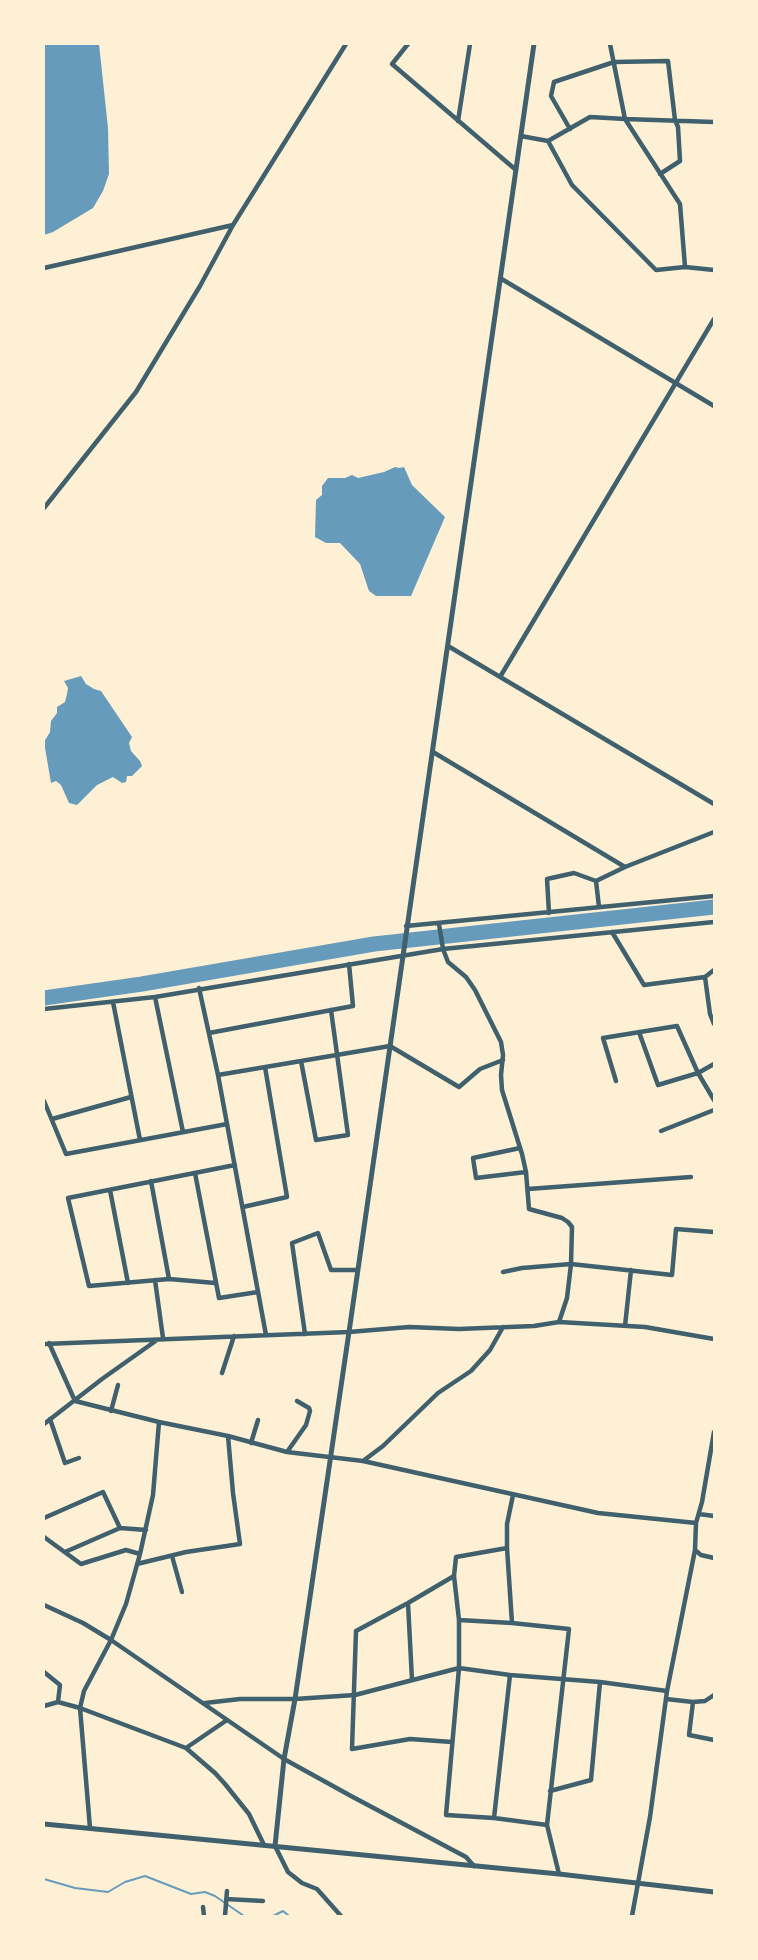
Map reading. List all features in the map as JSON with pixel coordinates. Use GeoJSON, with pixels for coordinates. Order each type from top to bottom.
{"type":"FeatureCollection","features":[{"type":"Feature","properties":{"kind":"street"},"geometry":{"type":"LineString","coordinates":[[44,508],[136,393],[200,286],[233,225],[346,44]]}},
{"type":"Feature","properties":{"kind":"street"},"geometry":{"type":"LineString","coordinates":[[408,44],[392,64],[516,170]]}},
{"type":"Feature","properties":{"kind":"street"},"geometry":{"type":"LineString","coordinates":[[458,121],[470,44]]}},
{"type":"Feature","properties":{"kind":"street"},"geometry":{"type":"LineString","coordinates":[[341,1917],[317,1889],[302,1883],[288,1872],[275,1845],[284,1759],[295,1700],[404,955],[406,926],[534,44]]}},
{"type":"Feature","properties":{"kind":"street"},"geometry":{"type":"LineString","coordinates":[[610,44],[625,119],[680,204],[686,267]]}},
{"type":"Feature","properties":{"kind":"street"},"geometry":{"type":"LineString","coordinates":[[570,129],[551,96],[554,82],[614,62],[668,61],[675,120],[678,127],[680,161],[660,174]]}},
{"type":"Feature","properties":{"kind":"street"},"geometry":{"type":"LineString","coordinates":[[521,136],[548,141],[590,117],[714,122]]}},
{"type":"Feature","properties":{"kind":"street"},"geometry":{"type":"LineString","coordinates":[[548,141],[572,185],[656,270],[686,267],[714,270]]}},
{"type":"Feature","properties":{"kind":"street"},"geometry":{"type":"LineString","coordinates":[[44,267],[233,225]]}},
{"type":"Feature","properties":{"kind":"street"},"geometry":{"type":"LineString","coordinates":[[500,278],[714,406]]}},
{"type":"Feature","properties":{"kind":"street"},"geometry":{"type":"LineString","coordinates":[[500,677],[714,319]]}},
{"type":"Feature","properties":{"kind":"street"},"geometry":{"type":"LineString","coordinates":[[448,646],[714,804]]}},
{"type":"Feature","properties":{"kind":"street"},"geometry":{"type":"LineString","coordinates":[[433,752],[625,867]]}},
{"type":"Feature","properties":{"kind":"street"},"geometry":{"type":"LineString","coordinates":[[549,913],[547,879],[574,873],[596,880],[714,832]]}},
{"type":"Feature","properties":{"kind":"street"},"geometry":{"type":"LineString","coordinates":[[596,880],[599,907]]}},
{"type":"Feature","properties":{"kind":"street"},"geometry":{"type":"LineString","coordinates":[[406,926],[714,896]]}},
{"type":"Feature","properties":{"kind":"street"},"geometry":{"type":"LineString","coordinates":[[44,1009],[155,997],[443,949],[714,922]]}},
{"type":"Feature","properties":{"kind":"street"},"geometry":{"type":"LineString","coordinates":[[439,924],[443,949],[448,962],[466,977],[475,990],[501,1042],[502,1090],[526,1172],[530,1209],[562,1218],[572,1227],[567,1298],[560,1322]]}},
{"type":"Feature","properties":{"kind":"street"},"geometry":{"type":"LineString","coordinates":[[612,932],[644,985],[705,977],[714,970]]}},
{"type":"Feature","properties":{"kind":"street"},"geometry":{"type":"LineString","coordinates":[[209,1033],[353,1006],[349,964]]}},
{"type":"Feature","properties":{"kind":"street"},"geometry":{"type":"LineString","coordinates":[[705,977],[710,1014],[714,1024]]}},
{"type":"Feature","properties":{"kind":"street"},"geometry":{"type":"LineString","coordinates":[[199,988],[218,1075],[266,1335]]}},
{"type":"Feature","properties":{"kind":"street"},"geometry":{"type":"LineString","coordinates":[[155,997],[183,1132]]}},
{"type":"Feature","properties":{"kind":"street"},"geometry":{"type":"LineString","coordinates":[[113,1002],[140,1140]]}},
{"type":"Feature","properties":{"kind":"street"},"geometry":{"type":"LineString","coordinates":[[301,1061],[316,1140],[348,1135],[331,1010]]}},
{"type":"Feature","properties":{"kind":"street"},"geometry":{"type":"LineString","coordinates":[[616,1081],[603,1038],[677,1026],[698,1074],[714,1100]]}},
{"type":"Feature","properties":{"kind":"street"},"geometry":{"type":"LineString","coordinates":[[639,1032],[658,1085],[698,1074],[714,1064]]}},
{"type":"Feature","properties":{"kind":"street"},"geometry":{"type":"LineString","coordinates":[[218,1075],[390,1046],[459,1087],[480,1069],[502,1060]]}},
{"type":"Feature","properties":{"kind":"street"},"geometry":{"type":"LineString","coordinates":[[243,1207],[287,1197],[265,1067]]}},
{"type":"Feature","properties":{"kind":"street"},"geometry":{"type":"LineString","coordinates":[[52,1119],[131,1097]]}},
{"type":"Feature","properties":{"kind":"street"},"geometry":{"type":"LineString","coordinates":[[44,1101],[66,1154],[227,1124]]}},
{"type":"Feature","properties":{"kind":"street"},"geometry":{"type":"LineString","coordinates":[[661,1131],[714,1110]]}},
{"type":"Feature","properties":{"kind":"street"},"geometry":{"type":"LineString","coordinates":[[520,1149],[473,1158],[476,1178],[526,1172]]}},
{"type":"Feature","properties":{"kind":"street"},"geometry":{"type":"LineString","coordinates":[[215,1283],[169,1279],[89,1286],[68,1198],[235,1165]]}},
{"type":"Feature","properties":{"kind":"street"},"geometry":{"type":"LineString","coordinates":[[195,1173],[219,1298],[258,1292]]}},
{"type":"Feature","properties":{"kind":"street"},"geometry":{"type":"LineString","coordinates":[[528,1189],[691,1178]]}},
{"type":"Feature","properties":{"kind":"street"},"geometry":{"type":"LineString","coordinates":[[151,1181],[169,1279]]}},
{"type":"Feature","properties":{"kind":"street"},"geometry":{"type":"LineString","coordinates":[[110,1190],[128,1283]]}},
{"type":"Feature","properties":{"kind":"street"},"geometry":{"type":"LineString","coordinates":[[503,1272],[571,1264],[672,1275],[676,1228],[714,1232]]}},
{"type":"Feature","properties":{"kind":"street"},"geometry":{"type":"LineString","coordinates":[[305,1334],[292,1244],[318,1233],[331,1270],[357,1270]]}},
{"type":"Feature","properties":{"kind":"street"},"geometry":{"type":"LineString","coordinates":[[625,1326],[631,1270]]}},
{"type":"Feature","properties":{"kind":"street"},"geometry":{"type":"LineString","coordinates":[[155,1280],[161,1339]]}},
{"type":"Feature","properties":{"kind":"street"},"geometry":{"type":"LineString","coordinates":[[696,1523],[598,1513],[363,1461],[287,1452],[228,1436],[111,1411],[75,1401],[46,1343],[305,1334],[409,1327],[459,1329],[534,1326],[560,1322],[645,1327],[714,1339]]}},
{"type":"Feature","properties":{"kind":"street"},"geometry":{"type":"LineString","coordinates":[[363,1461],[383,1446],[438,1393],[471,1371],[490,1350],[503,1327]]}},
{"type":"Feature","properties":{"kind":"street"},"geometry":{"type":"LineString","coordinates":[[222,1373],[234,1336]]}},
{"type":"Feature","properties":{"kind":"street"},"geometry":{"type":"LineString","coordinates":[[44,1424],[161,1339]]}},
{"type":"Feature","properties":{"kind":"street"},"geometry":{"type":"LineString","coordinates":[[111,1411],[118,1385]]}},
{"type":"Feature","properties":{"kind":"street"},"geometry":{"type":"LineString","coordinates":[[287,1452],[306,1425],[310,1411],[297,1401]]}},
{"type":"Feature","properties":{"kind":"street"},"geometry":{"type":"LineString","coordinates":[[50,1419],[65,1463],[79,1458]]}},
{"type":"Feature","properties":{"kind":"street"},"geometry":{"type":"LineString","coordinates":[[251,1443],[258,1420]]}},
{"type":"Feature","properties":{"kind":"street"},"geometry":{"type":"LineString","coordinates":[[90,1828],[80,1708],[84,1691],[111,1640],[126,1604],[140,1554],[153,1495],[159,1422]]}},
{"type":"Feature","properties":{"kind":"street"},"geometry":{"type":"LineString","coordinates":[[632,1917],[639,1884],[667,1691],[714,1432]]}},
{"type":"Feature","properties":{"kind":"street"},"geometry":{"type":"LineString","coordinates":[[137,1564],[240,1544],[228,1436]]}},
{"type":"Feature","properties":{"kind":"street"},"geometry":{"type":"LineString","coordinates":[[44,1518],[104,1492],[120,1528]]}},
{"type":"Feature","properties":{"kind":"street"},"geometry":{"type":"LineString","coordinates":[[512,1623],[507,1524],[513,1495]]}},
{"type":"Feature","properties":{"kind":"street"},"geometry":{"type":"LineString","coordinates":[[699,1514],[714,1516]]}},
{"type":"Feature","properties":{"kind":"street"},"geometry":{"type":"LineString","coordinates":[[65,1552],[120,1528],[146,1530]]}},
{"type":"Feature","properties":{"kind":"street"},"geometry":{"type":"LineString","coordinates":[[44,1537],[81,1564],[126,1550],[140,1554]]}},
{"type":"Feature","properties":{"kind":"street"},"geometry":{"type":"LineString","coordinates":[[507,1548],[456,1557],[454,1576],[459,1620],[459,1668],[446,1815],[547,1825]]}},
{"type":"Feature","properties":{"kind":"street"},"geometry":{"type":"LineString","coordinates":[[694,1550],[701,1555],[714,1558]]}},
{"type":"Feature","properties":{"kind":"street"},"geometry":{"type":"LineString","coordinates":[[172,1556],[183,1592]]}},
{"type":"Feature","properties":{"kind":"street"},"geometry":{"type":"LineString","coordinates":[[452,1742],[410,1739],[352,1749],[356,1631],[454,1576]]}},
{"type":"Feature","properties":{"kind":"street"},"geometry":{"type":"LineString","coordinates":[[408,1603],[412,1680]]}},
{"type":"Feature","properties":{"kind":"street"},"geometry":{"type":"LineString","coordinates":[[44,1605],[83,1623],[111,1640],[284,1759],[466,1857],[474,1866]]}},
{"type":"Feature","properties":{"kind":"street"},"geometry":{"type":"LineString","coordinates":[[459,1620],[569,1629],[547,1825],[559,1874]]}},
{"type":"Feature","properties":{"kind":"street"},"geometry":{"type":"LineString","coordinates":[[205,1703],[240,1699],[295,1700],[355,1695],[459,1668],[667,1691]]}},
{"type":"Feature","properties":{"kind":"street"},"geometry":{"type":"LineString","coordinates":[[44,1672],[60,1685],[58,1702]]}},
{"type":"Feature","properties":{"kind":"street"},"geometry":{"type":"LineString","coordinates":[[494,1818],[510,1675]]}},
{"type":"Feature","properties":{"kind":"street"},"geometry":{"type":"LineString","coordinates":[[550,1791],[591,1780],[600,1682]]}},
{"type":"Feature","properties":{"kind":"street"},"geometry":{"type":"LineString","coordinates":[[666,1699],[693,1702],[705,1701],[714,1695]]}},
{"type":"Feature","properties":{"kind":"street"},"geometry":{"type":"LineString","coordinates":[[44,1706],[58,1702],[80,1708],[186,1748],[225,1784],[249,1814],[264,1845]]}},
{"type":"Feature","properties":{"kind":"street"},"geometry":{"type":"LineString","coordinates":[[693,1702],[689,1735],[714,1740]]}},
{"type":"Feature","properties":{"kind":"street"},"geometry":{"type":"LineString","coordinates":[[186,1748],[226,1720]]}},
{"type":"Feature","properties":{"kind":"street"},"geometry":{"type":"LineString","coordinates":[[44,1824],[275,1845],[714,1892]]}},
{"type":"Feature","properties":{"kind":"street"},"geometry":{"type":"LineString","coordinates":[[225,1917],[227,1891]]}},
{"type":"Feature","properties":{"kind":"street"},"geometry":{"type":"LineString","coordinates":[[226,1899],[263,1901]]}},
{"type":"Feature","properties":{"kind":"street"},"geometry":{"type":"LineString","coordinates":[[204,1907],[204,1917]]}},
{"type":"Feature","properties":{"kind":"water"},"geometry":{"type":"Polygon","coordinates":[[[44,44],[99,44],[108,128],[109,174],[103,191],[93,208],[44,235],[44,44]]]}},
{"type":"Feature","properties":{"kind":"water"},"geometry":{"type":"Polygon","coordinates":[[[395,467],[404,467],[412,485],[445,517],[411,596],[376,596],[369,591],[360,564],[340,543],[326,543],[315,537],[316,500],[322,495],[322,486],[328,478],[345,478],[352,475],[358,478],[395,467]]]}},
{"type":"Feature","properties":{"kind":"water"},"geometry":{"type":"Polygon","coordinates":[[[81,676],[86,684],[101,691],[132,737],[129,743],[131,751],[142,766],[132,776],[127,776],[126,782],[122,783],[113,777],[97,785],[77,805],[69,803],[61,785],[56,781],[51,783],[44,742],[50,732],[51,721],[57,713],[57,707],[65,702],[68,688],[64,681],[81,676]]]}},
{"type":"Feature","properties":{"kind":"waterway"},"geometry":{"type":"LineString","coordinates":[[44,998],[142,984],[374,944],[714,907]]}},
{"type":"Feature","properties":{"kind":"waterway"},"geometry":{"type":"LineString","coordinates":[[44,1879],[75,1888],[108,1892],[125,1882],[145,1876],[191,1894],[205,1892],[215,1896],[244,1916]]}},
{"type":"Feature","properties":{"kind":"waterway"},"geometry":{"type":"LineString","coordinates":[[273,1916],[283,1911],[289,1916]]}}]}
